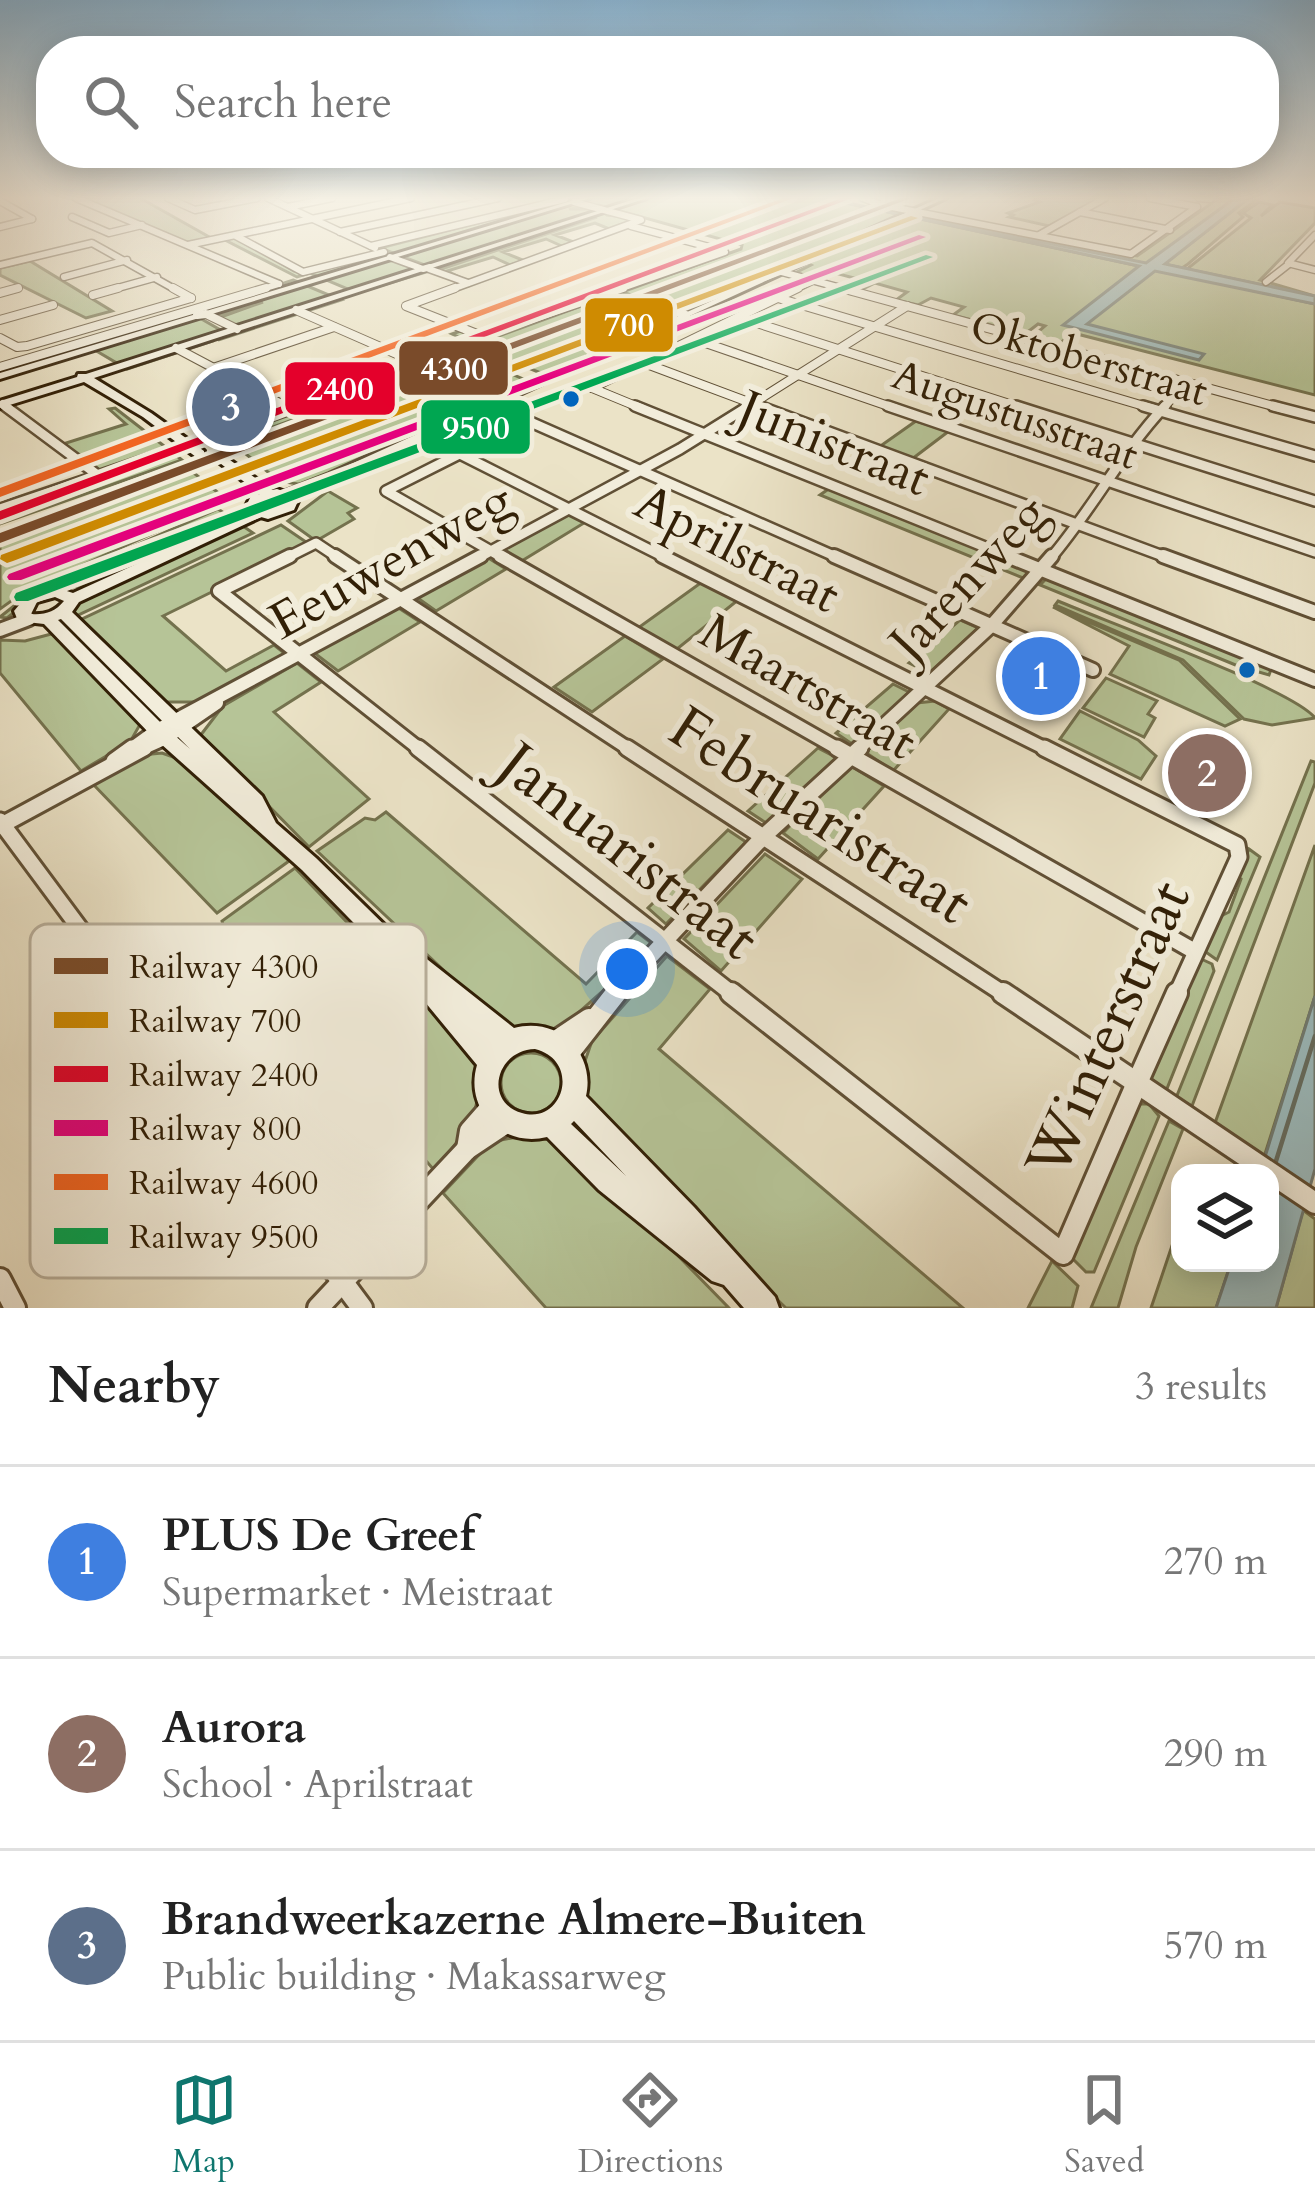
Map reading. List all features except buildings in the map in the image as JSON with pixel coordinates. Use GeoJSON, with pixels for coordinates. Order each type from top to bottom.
{"type":"FeatureCollection","features":[{"type":"Feature","properties":{"kind":"main road"},"geometry":{"type":"LineString","coordinates":[[0,376],[377,259]]}},
{"type":"Feature","properties":{"kind":"main road"},"geometry":{"type":"LineString","coordinates":[[2,404],[455,259]]}},
{"type":"Feature","properties":{"kind":"main road"},"geometry":{"type":"LineString","coordinates":[[73,354],[93,375]]}},
{"type":"Feature","properties":{"kind":"main road"},"geometry":{"type":"LineString","coordinates":[[57,359],[93,375],[178,431],[268,502],[50,609],[170,729],[255,801],[267,823],[369,924]]}},
{"type":"Feature","properties":{"kind":"main road"},"geometry":{"type":"LineString","coordinates":[[426,973],[512,1042]]}},
{"type":"Feature","properties":{"kind":"main road"},"geometry":{"type":"LineString","coordinates":[[426,986],[492,1063]]}},
{"type":"Feature","properties":{"kind":"main road"},"geometry":{"type":"LineString","coordinates":[[527,1037],[562,1047],[575,1067],[571,1100],[550,1122],[520,1128],[498,1115],[486,1092],[492,1063],[512,1042],[527,1037]]}},
{"type":"Feature","properties":{"kind":"main road"},"geometry":{"type":"LineString","coordinates":[[571,1100],[684,1216],[753,1297]]}},
{"type":"Feature","properties":{"kind":"main road"},"geometry":{"type":"LineString","coordinates":[[550,1122],[609,1180],[753,1297]]}},
{"type":"Feature","properties":{"kind":"street"},"geometry":{"type":"LineString","coordinates":[[0,367],[157,320],[198,313],[279,284],[221,259]]}},
{"type":"Feature","properties":{"kind":"street"},"geometry":{"type":"LineString","coordinates":[[279,259],[303,272],[369,259]]}},
{"type":"Feature","properties":{"kind":"street"},"geometry":{"type":"LineString","coordinates":[[401,259],[468,283]]}},
{"type":"Feature","properties":{"kind":"street"},"geometry":{"type":"LineString","coordinates":[[537,259],[406,306],[482,336],[705,259]]}},
{"type":"Feature","properties":{"kind":"street"},"geometry":{"type":"LineString","coordinates":[[268,502],[810,259]]}},
{"type":"Feature","properties":{"kind":"street"},"geometry":{"type":"LineString","coordinates":[[1266,282],[1294,259]]}},
{"type":"Feature","properties":{"kind":"street"},"geometry":{"type":"LineString","coordinates":[[0,338],[27,346],[191,298],[128,260],[64,277]]}},
{"type":"Feature","properties":{"kind":"street"},"geometry":{"type":"LineString","coordinates":[[1289,265],[1315,270]]}},
{"type":"Feature","properties":{"kind":"street"},"geometry":{"type":"LineString","coordinates":[[782,272],[1315,417]]}},
{"type":"Feature","properties":{"kind":"street"},"geometry":{"type":"LineString","coordinates":[[92,295],[158,277]]}},
{"type":"Feature","properties":{"kind":"street"},"geometry":{"type":"LineString","coordinates":[[644,363],[814,281]]}},
{"type":"Feature","properties":{"kind":"street"},"geometry":{"type":"LineString","coordinates":[[0,293],[18,288]]}},
{"type":"Feature","properties":{"kind":"street"},"geometry":{"type":"LineString","coordinates":[[616,291],[632,297]]}},
{"type":"Feature","properties":{"kind":"street","name":"Oktoberstraat"},"geometry":{"type":"LineString","coordinates":[[778,298],[1315,456]]}},
{"type":"Feature","properties":{"kind":"street"},"geometry":{"type":"LineString","coordinates":[[643,301],[686,315]]}},
{"type":"Feature","properties":{"kind":"street"},"geometry":{"type":"LineString","coordinates":[[0,320],[53,305]]}},
{"type":"Feature","properties":{"kind":"street","name":"Eeuwenweg"},"geometry":{"type":"LineString","coordinates":[[1,823],[400,597],[706,434],[907,306]]}},
{"type":"Feature","properties":{"kind":"street"},"geometry":{"type":"LineString","coordinates":[[296,310],[417,363]]}},
{"type":"Feature","properties":{"kind":"street"},"geometry":{"type":"LineString","coordinates":[[143,312],[157,320]]}},
{"type":"Feature","properties":{"kind":"street"},"geometry":{"type":"LineString","coordinates":[[198,313],[232,330]]}},
{"type":"Feature","properties":{"kind":"street"},"geometry":{"type":"LineString","coordinates":[[737,317],[1315,501]]}},
{"type":"Feature","properties":{"kind":"street"},"geometry":{"type":"LineString","coordinates":[[213,368],[334,327]]}},
{"type":"Feature","properties":{"kind":"street"},"geometry":{"type":"LineString","coordinates":[[79,331],[93,339]]}},
{"type":"Feature","properties":{"kind":"street","name":"Augustusstraat"},"geometry":{"type":"LineString","coordinates":[[694,339],[1315,552]]}},
{"type":"Feature","properties":{"kind":"street"},"geometry":{"type":"LineString","coordinates":[[176,348],[290,408]]}},
{"type":"Feature","properties":{"kind":"street"},"geometry":{"type":"LineString","coordinates":[[250,422],[449,352]]}},
{"type":"Feature","properties":{"kind":"street"},"geometry":{"type":"LineString","coordinates":[[644,363],[1315,612]]}},
{"type":"Feature","properties":{"kind":"street","name":"Junistraat"},"geometry":{"type":"LineString","coordinates":[[644,363],[592,388],[1315,680]]}},
{"type":"Feature","properties":{"kind":"street","name":"Jarenweg"},"geometry":{"type":"LineString","coordinates":[[562,1047],[763,837],[991,626],[1079,526],[1130,443],[1186,382]]}},
{"type":"Feature","properties":{"kind":"street"},"geometry":{"type":"LineString","coordinates":[[2,404],[99,476]]}},
{"type":"Feature","properties":{"kind":"street"},"geometry":{"type":"LineString","coordinates":[[491,404],[1093,670]]}},
{"type":"Feature","properties":{"kind":"street"},"geometry":{"type":"LineString","coordinates":[[458,453],[527,420]]}},
{"type":"Feature","properties":{"kind":"street","name":"Maartstraat"},"geometry":{"type":"LineString","coordinates":[[458,453],[387,488],[1194,951]]}},
{"type":"Feature","properties":{"kind":"street","name":"Aprilstraat"},"geometry":{"type":"LineString","coordinates":[[458,453],[1237,845]]}},
{"type":"Feature","properties":{"kind":"street"},"geometry":{"type":"LineString","coordinates":[[0,509],[163,454]]}},
{"type":"Feature","properties":{"kind":"street","name":"Februaristraat"},"geometry":{"type":"LineString","coordinates":[[316,543],[815,867],[1315,1203]]}},
{"type":"Feature","properties":{"kind":"street","name":"Januaristraat"},"geometry":{"type":"LineString","coordinates":[[316,543],[219,591],[1063,1254]]}},
{"type":"Feature","properties":{"kind":"street"},"geometry":{"type":"LineString","coordinates":[[0,627],[50,609]]}},
{"type":"Feature","properties":{"kind":"street"},"geometry":{"type":"LineString","coordinates":[[1,823],[76,924]]}},
{"type":"Feature","properties":{"kind":"street","name":"Winterstraat"},"geometry":{"type":"LineString","coordinates":[[1063,1254],[1239,857],[1237,845]]}},
{"type":"Feature","properties":{"kind":"street"},"geometry":{"type":"LineString","coordinates":[[426,1192],[498,1115]]}},
{"type":"Feature","properties":{"kind":"street"},"geometry":{"type":"LineString","coordinates":[[340,1278],[362,1308]]}},
{"type":"Feature","properties":{"kind":"street"},"geometry":{"type":"LineString","coordinates":[[318,1308],[347,1278]]}},
{"type":"Feature","properties":{"kind":"street"},"geometry":{"type":"LineString","coordinates":[[0,1279],[15,1308]]}},
{"type":"Feature","properties":{"kind":"green space"},"geometry":{"type":"Polygon","coordinates":[[[262,259],[273,259],[294,271],[396,259],[430,271],[357,293],[310,273],[297,277],[262,259]]]}},
{"type":"Feature","properties":{"kind":"green space"},"geometry":{"type":"Polygon","coordinates":[[[409,259],[466,259],[435,269],[409,259]]]}},
{"type":"Feature","properties":{"kind":"green space"},"geometry":{"type":"Polygon","coordinates":[[[486,259],[447,271],[468,281],[438,270],[486,259]]]}},
{"type":"Feature","properties":{"kind":"green space"},"geometry":{"type":"Polygon","coordinates":[[[497,259],[525,261],[510,265],[497,259]]]}},
{"type":"Feature","properties":{"kind":"green space"},"geometry":{"type":"Polygon","coordinates":[[[713,259],[735,259],[634,296],[622,292],[713,259]]]}},
{"type":"Feature","properties":{"kind":"green space"},"geometry":{"type":"Polygon","coordinates":[[[753,259],[1106,259],[1315,304],[1315,395],[1073,333],[1059,344],[1032,337],[1045,326],[1038,324],[1025,334],[953,315],[964,307],[931,298],[918,305],[896,300],[907,292],[875,283],[861,290],[841,285],[854,278],[824,270],[810,276],[795,273],[811,265],[807,263],[787,271],[804,262],[689,312],[644,300],[753,259]]]}},
{"type":"Feature","properties":{"kind":"green space"},"geometry":{"type":"Polygon","coordinates":[[[1170,259],[1194,259],[1182,268],[1164,264],[1170,259]]]}},
{"type":"Feature","properties":{"kind":"green space"},"geometry":{"type":"Polygon","coordinates":[[[1199,259],[1280,259],[1260,280],[1315,296],[1187,269],[1199,259]]]}},
{"type":"Feature","properties":{"kind":"green space"},"geometry":{"type":"Polygon","coordinates":[[[30,261],[112,311],[86,318],[0,275],[0,268],[30,261]]]}},
{"type":"Feature","properties":{"kind":"green space"},"geometry":{"type":"Polygon","coordinates":[[[293,280],[341,300],[218,340],[240,329],[218,318],[263,302],[213,316],[198,311],[293,280]]]}},
{"type":"Feature","properties":{"kind":"green space"},"geometry":{"type":"Polygon","coordinates":[[[617,293],[629,298],[487,350],[452,334],[463,330],[496,337],[617,293]]]}},
{"type":"Feature","properties":{"kind":"green space"},"geometry":{"type":"Polygon","coordinates":[[[640,302],[676,318],[548,376],[497,355],[640,302]]]}},
{"type":"Feature","properties":{"kind":"green space"},"geometry":{"type":"Polygon","coordinates":[[[191,313],[224,332],[213,341],[127,369],[83,343],[191,313]]]}},
{"type":"Feature","properties":{"kind":"green space"},"geometry":{"type":"Polygon","coordinates":[[[457,348],[472,355],[229,443],[216,433],[247,422],[256,426],[452,355],[449,351],[457,348]]]}},
{"type":"Feature","properties":{"kind":"green space"},"geometry":{"type":"Polygon","coordinates":[[[480,360],[530,382],[304,485],[279,481],[241,450],[480,360]]]}},
{"type":"Feature","properties":{"kind":"green space"},"geometry":{"type":"Polygon","coordinates":[[[115,408],[168,449],[101,472],[67,448],[66,443],[126,424],[109,409],[115,408]]]}},
{"type":"Feature","properties":{"kind":"green space"},"geometry":{"type":"Polygon","coordinates":[[[916,421],[949,431],[912,459],[879,447],[916,421]]]}},
{"type":"Feature","properties":{"kind":"green space"},"geometry":{"type":"Polygon","coordinates":[[[172,452],[182,460],[0,524],[0,515],[9,508],[167,459],[164,454],[172,452]]]}},
{"type":"Feature","properties":{"kind":"green space"},"geometry":{"type":"Polygon","coordinates":[[[189,469],[227,500],[25,591],[0,609],[0,543],[189,469]]]}},
{"type":"Feature","properties":{"kind":"green space"},"geometry":{"type":"Polygon","coordinates":[[[830,488],[1036,570],[1028,580],[820,495],[830,488]]]}},
{"type":"Feature","properties":{"kind":"green space"},"geometry":{"type":"Polygon","coordinates":[[[328,491],[357,508],[348,513],[354,519],[316,541],[288,521],[328,491]]]}},
{"type":"Feature","properties":{"kind":"green space"},"geometry":{"type":"Polygon","coordinates":[[[218,509],[230,517],[79,586],[39,593],[7,618],[0,617],[34,590],[218,509]]]}},
{"type":"Feature","properties":{"kind":"green space"},"geometry":{"type":"Polygon","coordinates":[[[568,515],[584,523],[520,562],[498,549],[568,515]]]}},
{"type":"Feature","properties":{"kind":"green space"},"geometry":{"type":"Polygon","coordinates":[[[240,524],[253,533],[76,616],[73,612],[83,597],[240,524]]]}},
{"type":"Feature","properties":{"kind":"green space"},"geometry":{"type":"Polygon","coordinates":[[[281,525],[309,544],[163,616],[226,671],[274,645],[288,656],[196,702],[165,702],[80,620],[281,525]]]}},
{"type":"Feature","properties":{"kind":"green space"},"geometry":{"type":"Polygon","coordinates":[[[485,556],[506,569],[436,611],[412,594],[485,556]]]}},
{"type":"Feature","properties":{"kind":"green space"},"geometry":{"type":"Polygon","coordinates":[[[1048,577],[1272,667],[1269,675],[1040,585],[1048,577]]]}},
{"type":"Feature","properties":{"kind":"green space"},"geometry":{"type":"Polygon","coordinates":[[[702,582],[738,600],[677,649],[638,628],[702,582]]]}},
{"type":"Feature","properties":{"kind":"green space"},"geometry":{"type":"Polygon","coordinates":[[[1058,601],[1236,674],[1315,718],[1272,725],[1244,719],[1183,660],[1055,605],[1058,601]]]}},
{"type":"Feature","properties":{"kind":"green space"},"geometry":{"type":"Polygon","coordinates":[[[394,605],[420,622],[338,671],[313,652],[394,605]]]}},
{"type":"Feature","properties":{"kind":"green space"},"geometry":{"type":"Polygon","coordinates":[[[1053,607],[1179,660],[1240,719],[1225,726],[1110,674],[1129,646],[1053,607]]]}},
{"type":"Feature","properties":{"kind":"green space"},"geometry":{"type":"Polygon","coordinates":[[[960,620],[978,628],[929,673],[909,663],[960,620]]]}},
{"type":"Feature","properties":{"kind":"green space"},"geometry":{"type":"Polygon","coordinates":[[[55,633],[142,721],[130,742],[81,771],[0,673],[0,640],[25,641],[55,633]]]}},
{"type":"Feature","properties":{"kind":"green space"},"geometry":{"type":"Polygon","coordinates":[[[625,636],[663,659],[592,712],[554,687],[625,636]]]}},
{"type":"Feature","properties":{"kind":"green space"},"geometry":{"type":"Polygon","coordinates":[[[297,663],[321,682],[274,712],[369,799],[309,847],[200,736],[223,706],[297,663]]]}},
{"type":"Feature","properties":{"kind":"green space"},"geometry":{"type":"Polygon","coordinates":[[[1106,678],[1157,701],[1148,714],[1155,718],[1144,737],[1083,708],[1106,678]]]}},
{"type":"Feature","properties":{"kind":"green space"},"geometry":{"type":"Polygon","coordinates":[[[893,684],[911,693],[852,744],[836,733],[893,684]]]}},
{"type":"Feature","properties":{"kind":"green space"},"geometry":{"type":"Polygon","coordinates":[[[935,701],[949,709],[893,771],[865,752],[917,703],[935,701]]]}},
{"type":"Feature","properties":{"kind":"green space"},"geometry":{"type":"Polygon","coordinates":[[[1080,711],[1138,740],[1156,756],[1141,779],[1060,739],[1080,711]]]}},
{"type":"Feature","properties":{"kind":"green space"},"geometry":{"type":"Polygon","coordinates":[[[818,748],[837,758],[766,823],[748,811],[818,748]]]}},
{"type":"Feature","properties":{"kind":"green space"},"geometry":{"type":"Polygon","coordinates":[[[162,753],[176,758],[289,861],[217,913],[90,781],[142,755],[162,753]]]}},
{"type":"Feature","properties":{"kind":"green space"},"geometry":{"type":"Polygon","coordinates":[[[1311,761],[1315,762],[1315,783],[1192,1106],[1176,1098],[1311,761]]]}},
{"type":"Feature","properties":{"kind":"green space"},"geometry":{"type":"Polygon","coordinates":[[[849,765],[884,786],[818,859],[783,833],[849,765]]]}},
{"type":"Feature","properties":{"kind":"green space"},"geometry":{"type":"Polygon","coordinates":[[[386,812],[586,984],[637,932],[654,945],[558,1031],[506,1029],[426,954],[426,924],[395,924],[317,851],[365,818],[375,820],[386,812]]]}},
{"type":"Feature","properties":{"kind":"green space"},"geometry":{"type":"Polygon","coordinates":[[[728,830],[746,842],[666,924],[648,908],[728,830]]]}},
{"type":"Feature","properties":{"kind":"green space"},"geometry":{"type":"Polygon","coordinates":[[[1315,845],[1315,996],[1264,1157],[1215,1123],[1315,845]]]}},
{"type":"Feature","properties":{"kind":"green space"},"geometry":{"type":"Polygon","coordinates":[[[1249,849],[1260,857],[1217,960],[1203,950],[1217,918],[1229,912],[1249,849]]]}},
{"type":"Feature","properties":{"kind":"green space"},"geometry":{"type":"Polygon","coordinates":[[[765,854],[802,879],[721,971],[684,939],[765,854]]]}},
{"type":"Feature","properties":{"kind":"green space"},"geometry":{"type":"Polygon","coordinates":[[[295,868],[349,924],[223,924],[295,868]]]}},
{"type":"Feature","properties":{"kind":"green space"},"geometry":{"type":"Polygon","coordinates":[[[667,956],[710,989],[659,1049],[963,1308],[786,1308],[660,1186],[588,1102],[585,1061],[592,1041],[667,956]]]}},
{"type":"Feature","properties":{"kind":"green space"},"geometry":{"type":"Polygon","coordinates":[[[1199,958],[1212,964],[1214,971],[1166,1091],[1150,1078],[1199,958]]]}},
{"type":"Feature","properties":{"kind":"green space"},"geometry":{"type":"Polygon","coordinates":[[[426,1005],[476,1057],[478,1076],[472,1119],[434,1170],[426,1161],[426,1005]]]}},
{"type":"Feature","properties":{"kind":"green space"},"geometry":{"type":"Polygon","coordinates":[[[531,1053],[552,1062],[561,1083],[552,1104],[531,1113],[510,1104],[501,1083],[510,1062],[531,1053]]]}},
{"type":"Feature","properties":{"kind":"green space"},"geometry":{"type":"Polygon","coordinates":[[[1139,1104],[1149,1104],[1159,1116],[1094,1272],[1086,1272],[1069,1255],[1076,1250],[1139,1104]]]}},
{"type":"Feature","properties":{"kind":"green space"},"geometry":{"type":"Polygon","coordinates":[[[1169,1121],[1183,1129],[1136,1247],[1118,1308],[1091,1308],[1169,1121]]]}},
{"type":"Feature","properties":{"kind":"green space"},"geometry":{"type":"Polygon","coordinates":[[[522,1136],[551,1140],[653,1230],[729,1308],[546,1308],[443,1193],[491,1142],[522,1136]]]}},
{"type":"Feature","properties":{"kind":"green space"},"geometry":{"type":"Polygon","coordinates":[[[1303,1210],[1315,1219],[1315,1308],[1276,1308],[1303,1210]]]}},
{"type":"Feature","properties":{"kind":"green space"},"geometry":{"type":"Polygon","coordinates":[[[1171,1249],[1171,1272],[1228,1272],[1216,1308],[1151,1308],[1171,1249]]]}},
{"type":"Feature","properties":{"kind":"green space"},"geometry":{"type":"Polygon","coordinates":[[[1052,1261],[1078,1286],[1072,1308],[1028,1308],[1052,1261]]]}},
{"type":"Feature","properties":{"kind":"water"},"geometry":{"type":"Polygon","coordinates":[[[1107,259],[1146,263],[1171,259],[1165,264],[1315,296],[1315,304],[1155,271],[1087,324],[1204,354],[1199,360],[1063,325],[1139,266],[1107,259]]]}},
{"type":"Feature","properties":{"kind":"water"},"geometry":{"type":"Polygon","coordinates":[[[1315,996],[1315,1169],[1276,1308],[1216,1308],[1228,1272],[1279,1272],[1279,1164],[1263,1164],[1315,996]]]}},
{"type":"Feature","properties":{"kind":"rail line","name":"4600"},"geometry":{"type":"LineString","coordinates":[[0,493],[626,259]]}},
{"type":"Feature","properties":{"kind":"rail line","name":"2400"},"geometry":{"type":"LineString","coordinates":[[0,516],[685,259]]}},
{"type":"Feature","properties":{"kind":"rail line","name":"4300"},"geometry":{"type":"LineString","coordinates":[[0,538],[744,259]]}},
{"type":"Feature","properties":{"kind":"rail line","name":"700"},"geometry":{"type":"LineString","coordinates":[[7,558],[805,259]]}},
{"type":"Feature","properties":{"kind":"rail line","name":"800"},"geometry":{"type":"LineString","coordinates":[[15,577],[863,259]]}},
{"type":"Feature","properties":{"kind":"rail line","name":"9500"},"geometry":{"type":"LineString","coordinates":[[22,597],[924,259]]}},
{"type":"Feature","properties":{"kind":"place","name":"Brandweerkazerne Almere-Buiten"},"geometry":{"type":"Point","coordinates":[231,407]}},
{"type":"Feature","properties":{"kind":"place","name":"PLUS De Greef"},"geometry":{"type":"Point","coordinates":[1041,676]}},
{"type":"Feature","properties":{"kind":"place","name":"Aurora"},"geometry":{"type":"Point","coordinates":[1207,773]}}]}
